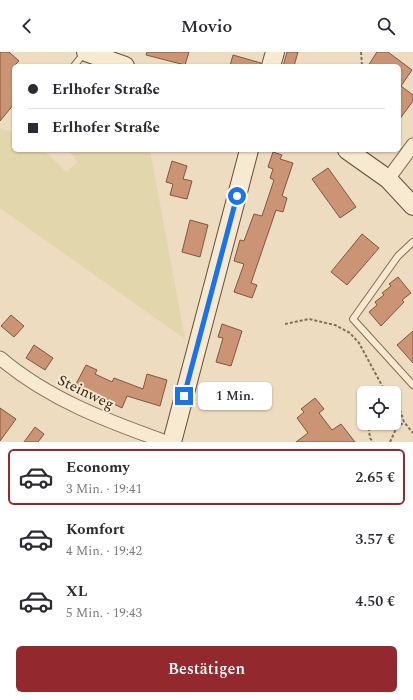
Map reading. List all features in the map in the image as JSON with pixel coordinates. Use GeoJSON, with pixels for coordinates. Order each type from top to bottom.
{"type":"FeatureCollection","features":[{"type":"Feature","properties":{"kind":"street"},"geometry":{"type":"LineString","coordinates":[[85,52],[107,56],[121,64]]}},
{"type":"Feature","properties":{"kind":"street"},"geometry":{"type":"LineString","coordinates":[[272,64],[275,52]]}},
{"type":"Feature","properties":{"kind":"street"},"geometry":{"type":"LineString","coordinates":[[388,179],[413,145]]}},
{"type":"Feature","properties":{"kind":"street"},"geometry":{"type":"LineString","coordinates":[[172,442],[248,152]]}},
{"type":"Feature","properties":{"kind":"street"},"geometry":{"type":"LineString","coordinates":[[355,152],[388,179],[413,206]]}},
{"type":"Feature","properties":{"kind":"street","name":"Steinweg"},"geometry":{"type":"LineString","coordinates":[[0,358],[15,371],[52,394],[104,420],[166,442]]}},
{"type":"Feature","properties":{"kind":"lane"},"geometry":{"type":"LineString","coordinates":[[76,64],[85,52]]}},
{"type":"Feature","properties":{"kind":"lane"},"geometry":{"type":"LineString","coordinates":[[413,242],[398,256],[353,319],[413,385]]}},
{"type":"Feature","properties":{"kind":"path"},"geometry":{"type":"LineString","coordinates":[[361,52],[362,64]]}},
{"type":"Feature","properties":{"kind":"path"},"geometry":{"type":"LineString","coordinates":[[285,324],[309,319],[335,325],[350,333],[359,343],[382,386]]}},
{"type":"Feature","properties":{"kind":"path"},"geometry":{"type":"LineString","coordinates":[[401,413],[404,422],[413,433]]}},
{"type":"Feature","properties":{"kind":"path"},"geometry":{"type":"LineString","coordinates":[[390,442],[396,429],[404,422]]}},
{"type":"Feature","properties":{"kind":"path"},"geometry":{"type":"LineString","coordinates":[[369,430],[370,438],[373,442]]}},
{"type":"Feature","properties":{"kind":"shaded area"},"geometry":{"type":"Polygon","coordinates":[[[0,128],[12,131],[12,152],[46,152],[66,172],[78,162],[70,152],[150,152],[185,339],[0,208],[0,128]]]}},
{"type":"Feature","properties":{"kind":"building"},"geometry":{"type":"Polygon","coordinates":[[[0,52],[9,52],[19,61],[16,64],[12,64],[12,106],[0,121],[0,52]]]}},
{"type":"Feature","properties":{"kind":"building"},"geometry":{"type":"Polygon","coordinates":[[[147,52],[189,52],[185,64],[146,55],[147,52]]]}},
{"type":"Feature","properties":{"kind":"building"},"geometry":{"type":"Polygon","coordinates":[[[287,52],[298,52],[295,64],[284,64],[287,52]]]}},
{"type":"Feature","properties":{"kind":"building"},"geometry":{"type":"Polygon","coordinates":[[[377,52],[388,52],[412,70],[401,86],[401,64],[369,64],[377,52]]]}},
{"type":"Feature","properties":{"kind":"building"},"geometry":{"type":"Polygon","coordinates":[[[233,55],[261,63],[261,64],[231,64],[233,55]]]}},
{"type":"Feature","properties":{"kind":"building"},"geometry":{"type":"Polygon","coordinates":[[[401,86],[413,95],[413,101],[401,117],[401,86]]]}},
{"type":"Feature","properties":{"kind":"building"},"geometry":{"type":"Polygon","coordinates":[[[273,152],[282,155],[280,159],[293,163],[282,196],[287,198],[283,212],[276,210],[251,283],[257,285],[252,298],[234,292],[244,264],[234,261],[240,240],[244,241],[254,214],[262,216],[274,180],[270,178],[273,169],[268,167],[273,152]]]}},
{"type":"Feature","properties":{"kind":"building"},"geometry":{"type":"Polygon","coordinates":[[[172,161],[187,166],[183,179],[192,181],[187,199],[170,195],[173,184],[166,182],[172,161]]]}},
{"type":"Feature","properties":{"kind":"building"},"geometry":{"type":"Polygon","coordinates":[[[328,168],[356,207],[340,218],[312,179],[328,168]]]}},
{"type":"Feature","properties":{"kind":"building"},"geometry":{"type":"Polygon","coordinates":[[[190,220],[208,225],[200,257],[182,252],[190,220]]]}},
{"type":"Feature","properties":{"kind":"building"},"geometry":{"type":"Polygon","coordinates":[[[362,234],[379,248],[347,285],[331,272],[362,234]]]}},
{"type":"Feature","properties":{"kind":"building"},"geometry":{"type":"Polygon","coordinates":[[[398,277],[411,293],[402,300],[404,302],[381,326],[369,312],[377,305],[375,302],[384,295],[382,293],[391,286],[389,284],[398,277]]]}},
{"type":"Feature","properties":{"kind":"building"},"geometry":{"type":"Polygon","coordinates":[[[11,315],[24,326],[14,337],[1,326],[11,315]]]}},
{"type":"Feature","properties":{"kind":"building"},"geometry":{"type":"Polygon","coordinates":[[[222,324],[242,331],[231,366],[216,362],[223,338],[218,337],[222,324]]]}},
{"type":"Feature","properties":{"kind":"building"},"geometry":{"type":"Polygon","coordinates":[[[413,331],[413,363],[397,345],[413,331]]]}},
{"type":"Feature","properties":{"kind":"building"},"geometry":{"type":"Polygon","coordinates":[[[34,345],[53,358],[45,370],[26,358],[34,345]]]}},
{"type":"Feature","properties":{"kind":"building"},"geometry":{"type":"Polygon","coordinates":[[[86,365],[97,370],[95,374],[112,382],[114,378],[143,389],[147,374],[167,380],[160,406],[127,396],[122,408],[75,386],[86,365]]]}},
{"type":"Feature","properties":{"kind":"building"},"geometry":{"type":"Polygon","coordinates":[[[315,398],[324,409],[319,413],[332,430],[341,424],[355,442],[296,442],[308,433],[297,418],[304,412],[301,409],[315,398]]]}},
{"type":"Feature","properties":{"kind":"building"},"geometry":{"type":"Polygon","coordinates":[[[0,408],[16,419],[0,441],[0,408]]]}},
{"type":"Feature","properties":{"kind":"building"},"geometry":{"type":"Polygon","coordinates":[[[35,427],[44,434],[38,442],[24,442],[35,427]]]}},
{"type":"Feature","properties":{"kind":"route"},"geometry":{"type":"LineString","coordinates":[[184,396],[237,196]]}}]}
